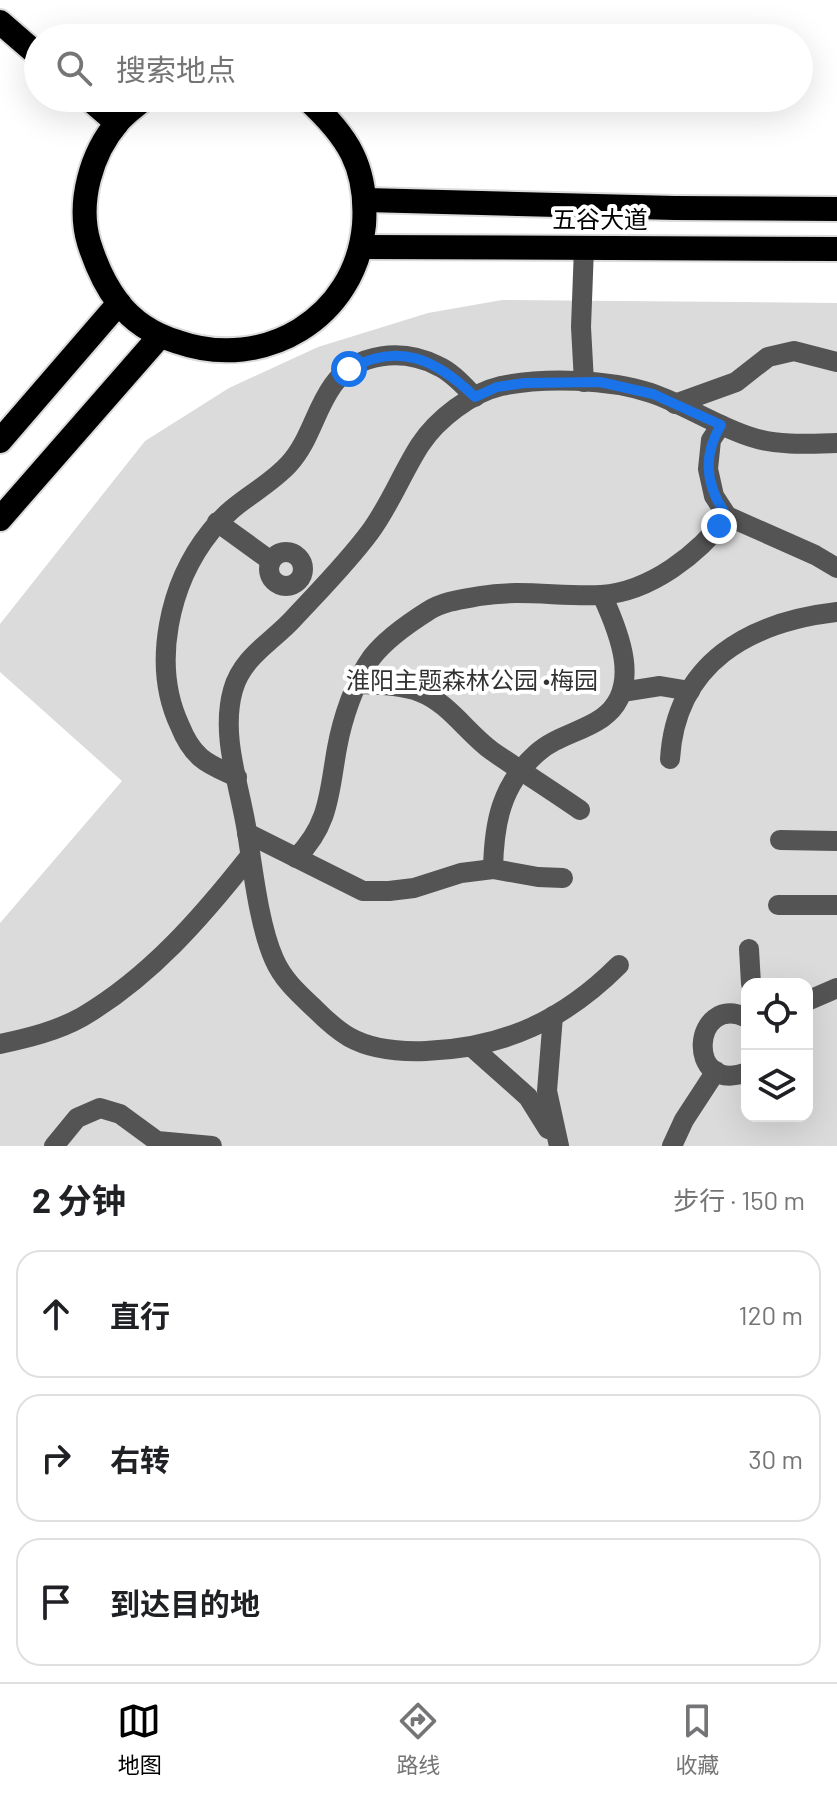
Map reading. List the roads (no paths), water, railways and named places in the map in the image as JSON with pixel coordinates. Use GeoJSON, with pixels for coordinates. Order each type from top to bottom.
{"type":"FeatureCollection","features":[{"type":"Feature","properties":{"kind":"highway"},"geometry":{"type":"LineString","coordinates":[[0,22],[24,43]]}},
{"type":"Feature","properties":{"kind":"highway"},"geometry":{"type":"LineString","coordinates":[[104,112],[117,123]]}},
{"type":"Feature","properties":{"kind":"highway"},"geometry":{"type":"LineString","coordinates":[[129,112],[117,123],[96,156],[86,194],[86,233],[97,270],[119,303],[138,322],[160,336],[200,350],[214,351],[242,351],[283,340],[318,318],[346,286],[362,247],[366,200],[356,160],[335,124],[322,112]]}},
{"type":"Feature","properties":{"kind":"highway","name":"五谷大道"},"geometry":{"type":"LineString","coordinates":[[366,200],[837,209]]}},
{"type":"Feature","properties":{"kind":"highway","name":"五谷大道"},"geometry":{"type":"LineString","coordinates":[[362,247],[837,249]]}},
{"type":"Feature","properties":{"kind":"highway"},"geometry":{"type":"LineString","coordinates":[[0,441],[119,303]]}},
{"type":"Feature","properties":{"kind":"highway"},"geometry":{"type":"LineString","coordinates":[[0,519],[160,336]]}},
{"type":"Feature","properties":{"kind":"street"},"geometry":{"type":"LineString","coordinates":[[584,248],[581,327],[584,382]]}},
{"type":"Feature","properties":{"kind":"street"},"geometry":{"type":"LineString","coordinates":[[675,404],[736,382],[768,357],[794,351],[837,362]]}},
{"type":"Feature","properties":{"kind":"street"},"geometry":{"type":"LineString","coordinates":[[237,777],[199,756],[184,735],[171,708],[165,676],[173,610],[186,573],[207,535],[229,509],[287,467],[306,442],[334,384],[349,369],[367,359],[412,357],[439,366],[475,397]]}},
{"type":"Feature","properties":{"kind":"street"},"geometry":{"type":"LineString","coordinates":[[619,965],[600,984],[553,1016],[513,1037],[473,1048],[406,1052],[372,1046],[349,1036],[326,1019],[289,983],[274,960],[250,856],[237,777],[228,715],[234,687],[242,669],[259,649],[290,623],[370,532],[421,443],[467,400],[497,387],[524,383],[584,382],[627,387],[653,394],[752,438],[782,443],[837,443]]}},
{"type":"Feature","properties":{"kind":"street"},"geometry":{"type":"LineString","coordinates":[[721,425],[711,440],[708,469],[714,496],[727,516],[837,568]]}},
{"type":"Feature","properties":{"kind":"street"},"geometry":{"type":"LineString","coordinates":[[296,858],[311,843],[322,822],[350,702],[371,658],[389,641],[432,609],[444,604],[487,595],[523,592],[602,595],[624,591],[673,567],[708,539],[727,516]]}},
{"type":"Feature","properties":{"kind":"street"},"geometry":{"type":"LineString","coordinates":[[217,522],[271,561],[269,572],[274,582],[285,586],[296,584],[300,579],[316,594]]}},
{"type":"Feature","properties":{"kind":"street"},"geometry":{"type":"LineString","coordinates":[[493,869],[497,816],[522,770],[537,753],[554,741],[601,719],[618,704],[624,665],[616,626],[602,595]]}},
{"type":"Feature","properties":{"kind":"street"},"geometry":{"type":"LineString","coordinates":[[670,759],[676,721],[690,691],[701,675],[738,640],[762,628],[801,616],[837,612]]}},
{"type":"Feature","properties":{"kind":"street"},"geometry":{"type":"LineString","coordinates":[[359,684],[394,686],[420,692],[441,702],[482,742],[580,810]]}},
{"type":"Feature","properties":{"kind":"street"},"geometry":{"type":"LineString","coordinates":[[622,692],[660,686],[690,691]]}},
{"type":"Feature","properties":{"kind":"street"},"geometry":{"type":"LineString","coordinates":[[247,833],[363,891],[414,888],[461,873],[493,869],[563,878]]}},
{"type":"Feature","properties":{"kind":"street"},"geometry":{"type":"LineString","coordinates":[[780,840],[837,841]]}},
{"type":"Feature","properties":{"kind":"street"},"geometry":{"type":"LineString","coordinates":[[0,1044],[38,1036],[81,1018],[144,973],[205,913],[250,856]]}},
{"type":"Feature","properties":{"kind":"street"},"geometry":{"type":"LineString","coordinates":[[778,905],[837,905]]}},
{"type":"Feature","properties":{"kind":"street"},"geometry":{"type":"LineString","coordinates":[[749,949],[751,978]]}},
{"type":"Feature","properties":{"kind":"street"},"geometry":{"type":"LineString","coordinates":[[813,998],[837,988]]}},
{"type":"Feature","properties":{"kind":"street"},"geometry":{"type":"LineString","coordinates":[[741,1012],[721,1016],[706,1028],[701,1047],[709,1065],[716,1071],[741,1074]]}},
{"type":"Feature","properties":{"kind":"street"},"geometry":{"type":"LineString","coordinates":[[553,1016],[547,1091],[558,1146]]}},
{"type":"Feature","properties":{"kind":"street"},"geometry":{"type":"LineString","coordinates":[[473,1048],[528,1097],[558,1146]]}},
{"type":"Feature","properties":{"kind":"street"},"geometry":{"type":"LineString","coordinates":[[672,1146],[684,1120],[716,1071]]}},
{"type":"Feature","properties":{"kind":"street"},"geometry":{"type":"LineString","coordinates":[[54,1146],[77,1118],[100,1108],[120,1114],[157,1141],[212,1146]]}},
{"type":"Feature","properties":{"kind":"park label","name":"淮阳主题森林公园 •梅园"},"geometry":{"type":"Point","coordinates":[472,681]}}]}
